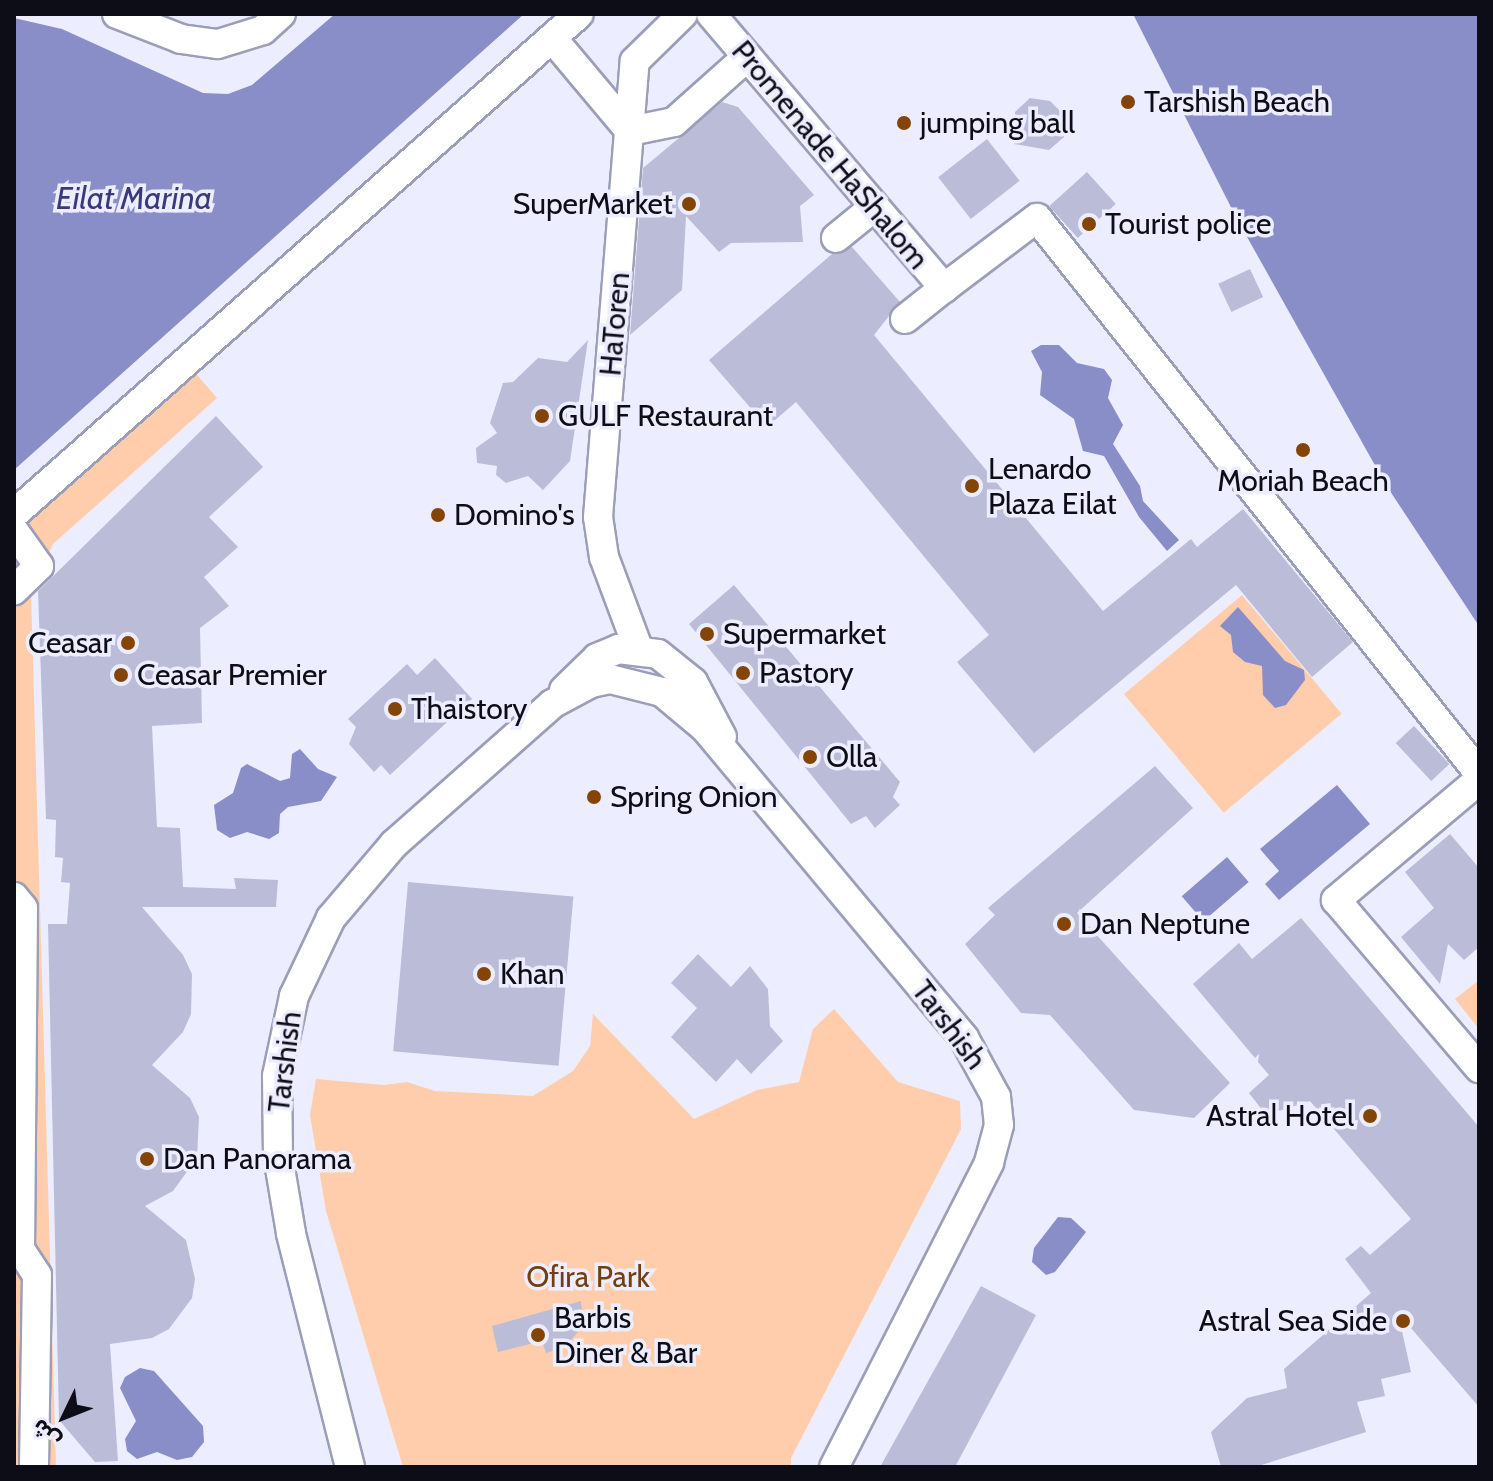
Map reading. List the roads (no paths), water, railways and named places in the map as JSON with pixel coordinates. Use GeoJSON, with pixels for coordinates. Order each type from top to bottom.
{"type":"FeatureCollection","features":[{"type":"Feature","properties":{"kind":"street"},"geometry":{"type":"LineString","coordinates":[[117,14],[181,39],[218,44],[263,30],[281,14]]}},
{"type":"Feature","properties":{"kind":"street"},"geometry":{"type":"LineString","coordinates":[[14,514],[579,14]]}},
{"type":"Feature","properties":{"kind":"street","name":"HaToren"},"geometry":{"type":"LineString","coordinates":[[638,648],[604,557],[598,517],[635,61],[683,14]]}},
{"type":"Feature","properties":{"kind":"street","name":"Promenade HaShalom"},"geometry":{"type":"LineString","coordinates":[[711,14],[944,288],[1037,218],[1479,773]]}},
{"type":"Feature","properties":{"kind":"street"},"geometry":{"type":"LineString","coordinates":[[552,38],[630,131],[674,122],[747,57]]}},
{"type":"Feature","properties":{"kind":"street"},"geometry":{"type":"LineString","coordinates":[[836,238],[874,207]]}},
{"type":"Feature","properties":{"kind":"street"},"geometry":{"type":"LineString","coordinates":[[905,319],[944,288]]}},
{"type":"Feature","properties":{"kind":"street"},"geometry":{"type":"LineString","coordinates":[[14,531],[39,566],[14,590]]}},
{"type":"Feature","properties":{"kind":"street","name":"Tarshish"},"geometry":{"type":"LineString","coordinates":[[350,1467],[291,1233],[278,1156],[277,1076],[294,996],[325,929],[359,880],[552,704],[597,658],[638,648],[658,654],[693,682],[720,726],[726,753]]}},
{"type":"Feature","properties":{"kind":"street","name":"Tarshish"},"geometry":{"type":"LineString","coordinates":[[552,704],[591,683],[645,685],[692,715],[964,1038],[984,1068],[998,1111],[989,1163],[834,1467]]}},
{"type":"Feature","properties":{"kind":"street"},"geometry":{"type":"LineString","coordinates":[[1479,780],[1336,900],[1479,1068]]}},
{"type":"Feature","properties":{"kind":"street"},"geometry":{"type":"LineString","coordinates":[[14,897],[23,908],[20,1249],[37,1275],[34,1467]]}},
{"type":"Feature","properties":{"kind":"water","name":"Eilat Marina"},"geometry":{"type":"Polygon","coordinates":[[[335,14],[524,14],[14,470],[14,18],[62,29],[203,93],[228,94],[252,85],[335,14]]]}},
{"type":"Feature","properties":{"kind":"water"},"geometry":{"type":"Polygon","coordinates":[[[1133,14],[1479,14],[1479,626],[1386,485],[1237,219],[1133,14]]]}},
{"type":"Feature","properties":{"kind":"water"},"geometry":{"type":"Polygon","coordinates":[[[1041,345],[1059,345],[1077,363],[1104,369],[1112,380],[1108,398],[1123,425],[1113,444],[1140,486],[1143,501],[1179,540],[1167,551],[1139,517],[1104,456],[1083,451],[1074,419],[1040,395],[1042,372],[1031,351],[1041,345]]]}},
{"type":"Feature","properties":{"kind":"water"},"geometry":{"type":"Polygon","coordinates":[[[1238,607],[1285,661],[1304,670],[1305,680],[1286,705],[1275,708],[1263,695],[1262,666],[1245,662],[1233,652],[1231,635],[1220,626],[1238,607]]]}},
{"type":"Feature","properties":{"kind":"water"},"geometry":{"type":"Polygon","coordinates":[[[300,749],[318,769],[337,777],[321,801],[288,807],[280,814],[279,833],[269,839],[247,832],[230,838],[217,830],[214,805],[233,793],[241,768],[247,764],[280,781],[290,778],[292,754],[300,749]]]}},
{"type":"Feature","properties":{"kind":"water"},"geometry":{"type":"Polygon","coordinates":[[[1337,785],[1370,824],[1279,900],[1265,884],[1279,871],[1260,849],[1337,785]]]}},
{"type":"Feature","properties":{"kind":"water"},"geometry":{"type":"Polygon","coordinates":[[[1227,857],[1249,882],[1203,921],[1182,896],[1227,857]]]}},
{"type":"Feature","properties":{"kind":"water"},"geometry":{"type":"Polygon","coordinates":[[[1058,1217],[1071,1218],[1086,1232],[1055,1272],[1046,1275],[1032,1262],[1034,1248],[1058,1217]]]}},
{"type":"Feature","properties":{"kind":"water"},"geometry":{"type":"Polygon","coordinates":[[[140,1368],[154,1371],[203,1426],[204,1442],[192,1457],[177,1460],[157,1452],[137,1459],[127,1451],[125,1439],[136,1421],[120,1388],[125,1377],[140,1368]]]}},
{"type":"Feature","properties":{"kind":"place","name":"Tarshish Beach"},"geometry":{"type":"Point","coordinates":[1128,102]}},
{"type":"Feature","properties":{"kind":"place","name":"jumping ball"},"geometry":{"type":"Point","coordinates":[904,123]}},
{"type":"Feature","properties":{"kind":"place","name":"SuperMarket"},"geometry":{"type":"Point","coordinates":[689,204]}},
{"type":"Feature","properties":{"kind":"place","name":"Tourist police"},"geometry":{"type":"Point","coordinates":[1089,224]}},
{"type":"Feature","properties":{"kind":"place","name":"GULF Restaurant"},"geometry":{"type":"Point","coordinates":[542,416]}},
{"type":"Feature","properties":{"kind":"place","name":"Moriah Beach"},"geometry":{"type":"Point","coordinates":[1303,450]}},
{"type":"Feature","properties":{"kind":"place","name":"Lenardo Plaza Eilat"},"geometry":{"type":"Point","coordinates":[972,486]}},
{"type":"Feature","properties":{"kind":"place","name":"Domino's"},"geometry":{"type":"Point","coordinates":[438,515]}},
{"type":"Feature","properties":{"kind":"place","name":"Supermarket"},"geometry":{"type":"Point","coordinates":[707,634]}},
{"type":"Feature","properties":{"kind":"place","name":"Ceasar"},"geometry":{"type":"Point","coordinates":[128,643]}},
{"type":"Feature","properties":{"kind":"place","name":"Pastory"},"geometry":{"type":"Point","coordinates":[743,673]}},
{"type":"Feature","properties":{"kind":"place","name":"Ceasar Premier"},"geometry":{"type":"Point","coordinates":[121,675]}},
{"type":"Feature","properties":{"kind":"place","name":"Thaistory"},"geometry":{"type":"Point","coordinates":[395,709]}},
{"type":"Feature","properties":{"kind":"place","name":"Olla"},"geometry":{"type":"Point","coordinates":[810,757]}},
{"type":"Feature","properties":{"kind":"place","name":"Spring Onion"},"geometry":{"type":"Point","coordinates":[594,797]}},
{"type":"Feature","properties":{"kind":"place","name":"Dan Neptune"},"geometry":{"type":"Point","coordinates":[1064,924]}},
{"type":"Feature","properties":{"kind":"place","name":"Khan"},"geometry":{"type":"Point","coordinates":[484,974]}},
{"type":"Feature","properties":{"kind":"place","name":"Astral Hotel"},"geometry":{"type":"Point","coordinates":[1370,1116]}},
{"type":"Feature","properties":{"kind":"place","name":"Dan Panorama"},"geometry":{"type":"Point","coordinates":[147,1159]}},
{"type":"Feature","properties":{"kind":"place","name":"Astral Sea Side"},"geometry":{"type":"Point","coordinates":[1403,1321]}},
{"type":"Feature","properties":{"kind":"place","name":"Barbis Diner & Bar"},"geometry":{"type":"Point","coordinates":[538,1335]}},
{"type":"Feature","properties":{"kind":"park label","name":"Ofira Park"},"geometry":{"type":"Point","coordinates":[588,1277]}}]}
